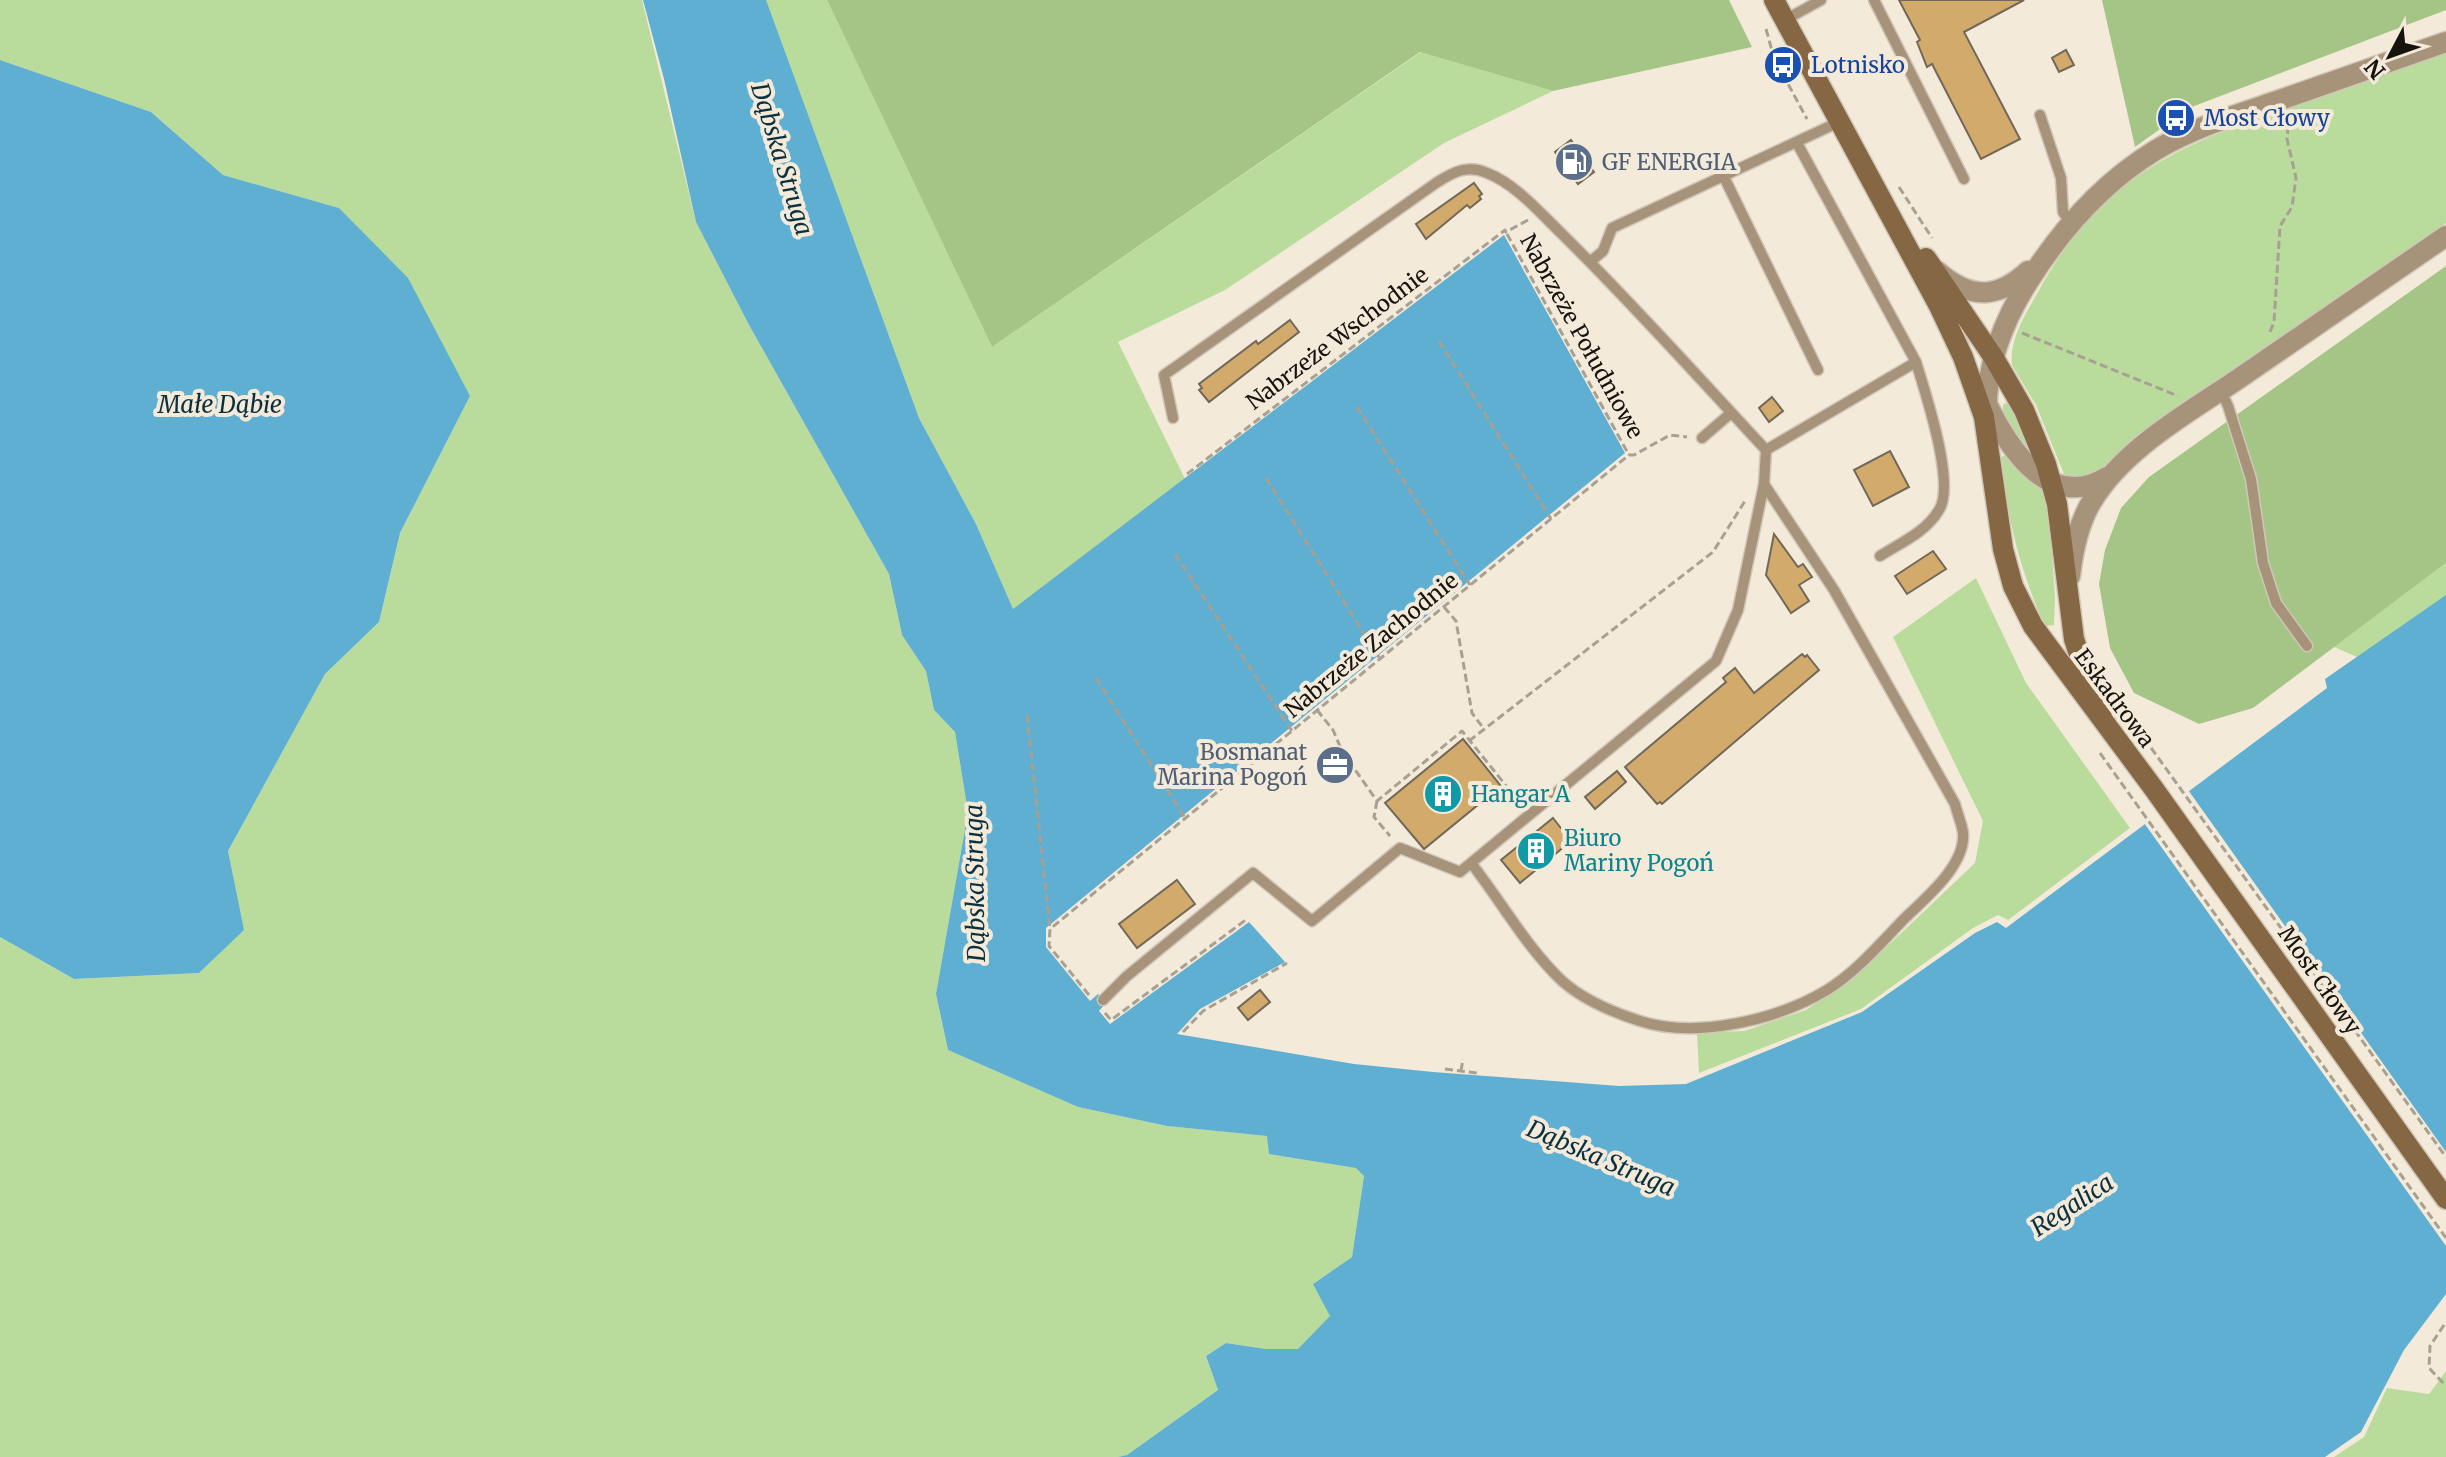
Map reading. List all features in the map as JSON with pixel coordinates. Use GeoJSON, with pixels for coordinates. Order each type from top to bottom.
{"type":"FeatureCollection","features":[{"type":"Feature","properties":{"kind":"street"},"geometry":{"type":"LineString","coordinates":[[1774,0],[1873,183]]}},
{"type":"Feature","properties":{"kind":"street","name":"Eskadrowa"},"geometry":{"type":"LineString","coordinates":[[1989,442],[1987,404],[1994,358],[2006,321],[2046,255],[2121,175],[2167,144],[2236,115],[2446,42]]}},
{"type":"Feature","properties":{"kind":"street","name":"Eskadrowa"},"geometry":{"type":"LineString","coordinates":[[1873,183],[1994,358],[2024,410],[2051,480],[2065,561],[2068,608],[2085,672],[2154,789]]}},
{"type":"Feature","properties":{"kind":"street","name":"Eskadrowa"},"geometry":{"type":"LineString","coordinates":[[1873,183],[2011,448],[2024,464],[2051,480],[2081,487],[2095,484],[2117,470],[2158,435],[2446,236]]}},
{"type":"Feature","properties":{"kind":"street","name":"Eskadrowa"},"geometry":{"type":"LineString","coordinates":[[1931,267],[1955,286],[1989,293],[2006,288],[2046,255]]}},
{"type":"Feature","properties":{"kind":"street","name":"Eskadrowa"},"geometry":{"type":"LineString","coordinates":[[1968,370],[1984,417],[2003,549],[2013,586],[2033,626],[2058,662],[2154,789]]}},
{"type":"Feature","properties":{"kind":"street","name":"Eskadrowa"},"geometry":{"type":"LineString","coordinates":[[2068,608],[2073,548],[2082,520],[2093,500],[2117,470]]}},
{"type":"Feature","properties":{"kind":"street","name":"Most Cłowy"},"geometry":{"type":"LineString","coordinates":[[2154,789],[2446,1199]]}},
{"type":"Feature","properties":{"kind":"lane"},"geometry":{"type":"LineString","coordinates":[[1785,20],[1821,0]]}},
{"type":"Feature","properties":{"kind":"lane"},"geometry":{"type":"LineString","coordinates":[[1874,0],[1964,179]]}},
{"type":"Feature","properties":{"kind":"lane"},"geometry":{"type":"LineString","coordinates":[[2040,115],[2061,178],[2063,212],[2072,224]]}},
{"type":"Feature","properties":{"kind":"lane"},"geometry":{"type":"LineString","coordinates":[[1590,262],[1603,251],[1612,228],[1839,122]]}},
{"type":"Feature","properties":{"kind":"lane"},"geometry":{"type":"LineString","coordinates":[[1797,143],[1916,362],[1936,430],[1943,475],[1942,506],[1926,527],[1880,556]]}},
{"type":"Feature","properties":{"kind":"lane"},"geometry":{"type":"LineString","coordinates":[[1099,1002],[1253,873],[1312,921],[1400,848],[1460,872],[1716,661],[1738,610],[1764,484],[1766,450],[1540,213],[1489,173],[1472,168],[1455,171],[1164,375],[1173,418]]}},
{"type":"Feature","properties":{"kind":"lane"},"geometry":{"type":"LineString","coordinates":[[1724,177],[1818,370]]}},
{"type":"Feature","properties":{"kind":"lane"},"geometry":{"type":"LineString","coordinates":[[1766,450],[1916,362]]}},
{"type":"Feature","properties":{"kind":"lane"},"geometry":{"type":"LineString","coordinates":[[2221,391],[2251,479],[2263,563],[2276,603],[2307,646]]}},
{"type":"Feature","properties":{"kind":"lane"},"geometry":{"type":"LineString","coordinates":[[1702,438],[1731,413]]}},
{"type":"Feature","properties":{"kind":"lane"},"geometry":{"type":"LineString","coordinates":[[1471,863],[1527,940],[1561,980],[1598,1005],[1643,1022],[1684,1028],[1716,1028],[1771,1013],[1828,989],[1871,952],[1943,881],[1960,855],[1964,834],[1955,804],[1834,590],[1764,484]]}},
{"type":"Feature","properties":{"kind":"path"},"geometry":{"type":"LineString","coordinates":[[2267,339],[2274,322],[2280,226],[2292,207],[2296,178],[2287,139],[2290,112]]}},
{"type":"Feature","properties":{"kind":"path"},"geometry":{"type":"LineString","coordinates":[[1898,186],[1932,238]]}},
{"type":"Feature","properties":{"kind":"path","name":"Nabrzeże Wschodnie"},"geometry":{"type":"LineString","coordinates":[[1187,474],[1505,230],[1540,213]]}},
{"type":"Feature","properties":{"kind":"path","name":"Nabrzeże Południowe"},"geometry":{"type":"LineString","coordinates":[[1506,232],[1629,455]]}},
{"type":"Feature","properties":{"kind":"path"},"geometry":{"type":"LineString","coordinates":[[2024,334],[2201,405]]}},
{"type":"Feature","properties":{"kind":"path"},"geometry":{"type":"LineString","coordinates":[[1439,341],[1551,519]]}},
{"type":"Feature","properties":{"kind":"path"},"geometry":{"type":"LineString","coordinates":[[1357,407],[1470,585]]}},
{"type":"Feature","properties":{"kind":"path","name":"Nabrzeże Zachodnie"},"geometry":{"type":"LineString","coordinates":[[1050,929],[1629,455],[1670,435],[1702,438]]}},
{"type":"Feature","properties":{"kind":"path"},"geometry":{"type":"LineString","coordinates":[[1266,478],[1380,659]]}},
{"type":"Feature","properties":{"kind":"path"},"geometry":{"type":"LineString","coordinates":[[1469,741],[1713,552],[1748,495],[1764,484]]}},
{"type":"Feature","properties":{"kind":"path"},"geometry":{"type":"LineString","coordinates":[[1175,554],[1292,731]]}},
{"type":"Feature","properties":{"kind":"path"},"geometry":{"type":"LineString","coordinates":[[1443,607],[1456,621],[1472,713],[1484,729]]}},
{"type":"Feature","properties":{"kind":"path"},"geometry":{"type":"LineString","coordinates":[[1096,678],[1185,818]]}},
{"type":"Feature","properties":{"kind":"path"},"geometry":{"type":"LineString","coordinates":[[2118,701],[2446,1157]]}},
{"type":"Feature","properties":{"kind":"path"},"geometry":{"type":"LineString","coordinates":[[1317,710],[1377,801]]}},
{"type":"Feature","properties":{"kind":"path"},"geometry":{"type":"LineString","coordinates":[[1027,715],[1050,929],[1049,946],[1111,1020],[1247,919]]}},
{"type":"Feature","properties":{"kind":"path"},"geometry":{"type":"LineString","coordinates":[[1400,848],[1374,817],[1377,801],[1462,731],[1530,816]]}},
{"type":"Feature","properties":{"kind":"path"},"geometry":{"type":"LineString","coordinates":[[2133,800],[2446,1238]]}},
{"type":"Feature","properties":{"kind":"path"},"geometry":{"type":"LineString","coordinates":[[1183,1032],[1203,1011],[1287,963]]}},
{"type":"Feature","properties":{"kind":"path"},"geometry":{"type":"LineString","coordinates":[[1461,1071],[1463,1059]]}},
{"type":"Feature","properties":{"kind":"path"},"geometry":{"type":"LineString","coordinates":[[1445,1069],[1477,1073]]}},
{"type":"Feature","properties":{"kind":"path"},"geometry":{"type":"LineString","coordinates":[[2444,1325],[2430,1346],[2429,1368],[2446,1386]]}},
{"type":"Feature","properties":{"kind":"green space"},"geometry":{"type":"Polygon","coordinates":[[[0,0],[642,0],[696,222],[749,325],[889,574],[902,635],[926,671],[934,710],[955,732],[968,812],[936,994],[948,1050],[1078,1107],[1167,1126],[1268,1136],[1269,1154],[1357,1168],[1364,1176],[1352,1257],[1313,1284],[1331,1316],[1299,1349],[1266,1349],[1226,1343],[1206,1356],[1218,1390],[1127,1455],[1118,1457],[0,1457],[0,937],[74,979],[199,973],[243,930],[228,851],[325,674],[379,622],[400,533],[470,396],[339,208],[223,175],[151,112],[0,60],[0,0]]]}},
{"type":"Feature","properties":{"kind":"green space"},"geometry":{"type":"Polygon","coordinates":[[[765,0],[827,0],[992,347],[1421,52],[1553,91],[1444,143],[1225,290],[1118,342],[1185,479],[1013,610],[976,524],[919,418],[765,0]]]}},
{"type":"Feature","properties":{"kind":"green space"},"geometry":{"type":"Polygon","coordinates":[[[827,0],[1729,0],[1752,47],[1553,91],[1420,52],[992,347],[827,0]]]}},
{"type":"Feature","properties":{"kind":"green space"},"geometry":{"type":"Polygon","coordinates":[[[2102,0],[2446,0],[2446,10],[2189,108],[2135,147],[2102,0]]]}},
{"type":"Feature","properties":{"kind":"green space"},"geometry":{"type":"Polygon","coordinates":[[[2446,53],[2446,223],[2157,422],[2102,468],[2086,477],[2064,474],[2036,405],[2012,365],[2012,356],[2019,327],[2028,309],[2062,252],[2088,219],[2116,192],[2180,151],[2254,120],[2446,53]]]}},
{"type":"Feature","properties":{"kind":"green space"},"geometry":{"type":"Polygon","coordinates":[[[2446,266],[2446,563],[2253,708],[2199,724],[2134,693],[2110,648],[2099,584],[2105,550],[2121,508],[2149,477],[2446,266]]]}},
{"type":"Feature","properties":{"kind":"green space"},"geometry":{"type":"Polygon","coordinates":[[[2007,402],[2015,413],[2034,458],[2022,445],[2003,411],[2003,405],[2007,402]]]}},
{"type":"Feature","properties":{"kind":"green space"},"geometry":{"type":"Polygon","coordinates":[[[2005,455],[2044,492],[2051,542],[2054,625],[2045,626],[2022,566],[2004,486],[2001,457],[2005,455]]]}},
{"type":"Feature","properties":{"kind":"green space"},"geometry":{"type":"Polygon","coordinates":[[[2446,563],[2446,613],[2371,663],[2334,647],[2446,563]]]}},
{"type":"Feature","properties":{"kind":"green space"},"geometry":{"type":"Polygon","coordinates":[[[1976,578],[2026,683],[2130,828],[2008,920],[1998,915],[1973,928],[1861,1009],[1699,1073],[1697,1033],[1744,1031],[1806,1010],[1857,975],[1975,863],[1983,821],[1893,637],[1976,578]]]}},
{"type":"Feature","properties":{"kind":"green space"},"geometry":{"type":"Polygon","coordinates":[[[2446,1371],[2446,1457],[2334,1457],[2364,1437],[2387,1388],[2429,1394],[2446,1371]]]}},
{"type":"Feature","properties":{"kind":"water"},"geometry":{"type":"Polygon","coordinates":[[[643,0],[766,0],[919,418],[976,524],[1013,609],[1504,235],[1625,453],[1046,928],[1046,947],[1090,1001],[1098,994],[1106,1003],[1099,1011],[1110,1024],[1249,922],[1285,962],[1200,1009],[1177,1034],[1354,1064],[1433,1072],[1619,1086],[1686,1084],[1862,1012],[1975,933],[1997,922],[2006,928],[2327,688],[2325,679],[2446,595],[2446,1294],[2404,1350],[2361,1432],[2325,1457],[1118,1457],[1127,1455],[1218,1390],[1206,1356],[1226,1343],[1266,1349],[1298,1349],[1330,1316],[1313,1284],[1352,1257],[1364,1176],[1356,1168],[1269,1154],[1267,1136],[1167,1126],[1078,1107],[948,1050],[936,994],[968,812],[955,732],[934,710],[926,671],[902,635],[889,574],[749,325],[696,222],[643,0]]]}},
{"type":"Feature","properties":{"kind":"water","name":"Małe Dąbie"},"geometry":{"type":"Polygon","coordinates":[[[0,60],[151,112],[223,175],[339,208],[408,278],[470,396],[400,533],[379,622],[325,674],[228,851],[244,930],[199,973],[74,979],[0,937],[0,60]]]}},
{"type":"Feature","properties":{"kind":"pier"},"geometry":{"type":"Polygon","coordinates":[[[2186,787],[2446,1152],[2446,1246],[2142,820],[2186,787]]]}},
{"type":"Feature","properties":{"kind":"building"},"geometry":{"type":"Polygon","coordinates":[[[1899,0],[2024,0],[1964,32],[2020,139],[1981,159],[1932,64],[1927,67],[1917,42],[1920,40],[1899,0]]]}},
{"type":"Feature","properties":{"kind":"building"},"geometry":{"type":"Polygon","coordinates":[[[2066,50],[2074,65],[2059,72],[2052,58],[2066,50]]]}},
{"type":"Feature","properties":{"kind":"building","name":"GF ENERGIA"},"geometry":{"type":"Polygon","coordinates":[[[1571,140],[1594,172],[1578,184],[1555,152],[1571,140]]]}},
{"type":"Feature","properties":{"kind":"building"},"geometry":{"type":"Polygon","coordinates":[[[1474,183],[1482,194],[1479,196],[1481,199],[1470,208],[1467,205],[1426,239],[1416,224],[1474,183]]]}},
{"type":"Feature","properties":{"kind":"building"},"geometry":{"type":"Polygon","coordinates":[[[1290,320],[1299,332],[1209,402],[1199,390],[1202,388],[1199,384],[1290,320]]]}},
{"type":"Feature","properties":{"kind":"building"},"geometry":{"type":"Polygon","coordinates":[[[1772,397],[1783,411],[1769,422],[1759,408],[1772,397]]]}},
{"type":"Feature","properties":{"kind":"building"},"geometry":{"type":"Polygon","coordinates":[[[1890,451],[1909,487],[1873,506],[1854,470],[1890,451]]]}},
{"type":"Feature","properties":{"kind":"building"},"geometry":{"type":"Polygon","coordinates":[[[1774,534],[1798,567],[1803,564],[1812,577],[1799,585],[1809,601],[1791,613],[1766,575],[1774,534]]]}},
{"type":"Feature","properties":{"kind":"building"},"geometry":{"type":"Polygon","coordinates":[[[1933,551],[1946,569],[1907,594],[1895,576],[1933,551]]]}},
{"type":"Feature","properties":{"kind":"building"},"geometry":{"type":"Polygon","coordinates":[[[1802,654],[1807,655],[1819,670],[1662,804],[1657,804],[1625,767],[1726,682],[1723,678],[1735,668],[1754,693],[1802,654]]]}},
{"type":"Feature","properties":{"kind":"building","name":"Hangar A"},"geometry":{"type":"Polygon","coordinates":[[[1463,739],[1501,786],[1424,849],[1385,803],[1463,739]]]}},
{"type":"Feature","properties":{"kind":"building"},"geometry":{"type":"Polygon","coordinates":[[[1336,753],[1347,769],[1333,779],[1322,764],[1336,753]]]}},
{"type":"Feature","properties":{"kind":"building"},"geometry":{"type":"Polygon","coordinates":[[[1617,771],[1626,782],[1595,809],[1585,797],[1617,771]]]}},
{"type":"Feature","properties":{"kind":"building","name":"Biuro Mariny Pogoń"},"geometry":{"type":"Polygon","coordinates":[[[1553,818],[1571,841],[1520,883],[1501,860],[1553,818]]]}},
{"type":"Feature","properties":{"kind":"building"},"geometry":{"type":"Polygon","coordinates":[[[1177,880],[1195,904],[1137,948],[1119,924],[1177,880]]]}},
{"type":"Feature","properties":{"kind":"building"},"geometry":{"type":"Polygon","coordinates":[[[1260,990],[1270,1002],[1248,1020],[1238,1008],[1260,990]]]}},
{"type":"Feature","properties":{"kind":"place","name":"Lotnisko"},"geometry":{"type":"Point","coordinates":[1783,65]}},
{"type":"Feature","properties":{"kind":"place","name":"Most Cłowy"},"geometry":{"type":"Point","coordinates":[2176,118]}},
{"type":"Feature","properties":{"kind":"place","name":"GF ENERGIA"},"geometry":{"type":"Point","coordinates":[1574,162]}},
{"type":"Feature","properties":{"kind":"place","name":"Bosmanat Marina Pogoń"},"geometry":{"type":"Point","coordinates":[1335,765]}},
{"type":"Feature","properties":{"kind":"place","name":"Hangar A"},"geometry":{"type":"Point","coordinates":[1443,794]}},
{"type":"Feature","properties":{"kind":"place","name":"Biuro Mariny Pogoń"},"geometry":{"type":"Point","coordinates":[1536,851]}},
{"type":"Feature","properties":{"kind":"water label","name":"Dąbska Struga"},"geometry":{"type":"Point","coordinates":[782,159]}},
{"type":"Feature","properties":{"kind":"water label","name":"Dąbska Struga"},"geometry":{"type":"Point","coordinates":[975,883]}},
{"type":"Feature","properties":{"kind":"water label","name":"Dąbska Struga"},"geometry":{"type":"Point","coordinates":[1601,1158]}},
{"type":"Feature","properties":{"kind":"water label","name":"Regalica"},"geometry":{"type":"Point","coordinates":[2072,1205]}}]}
